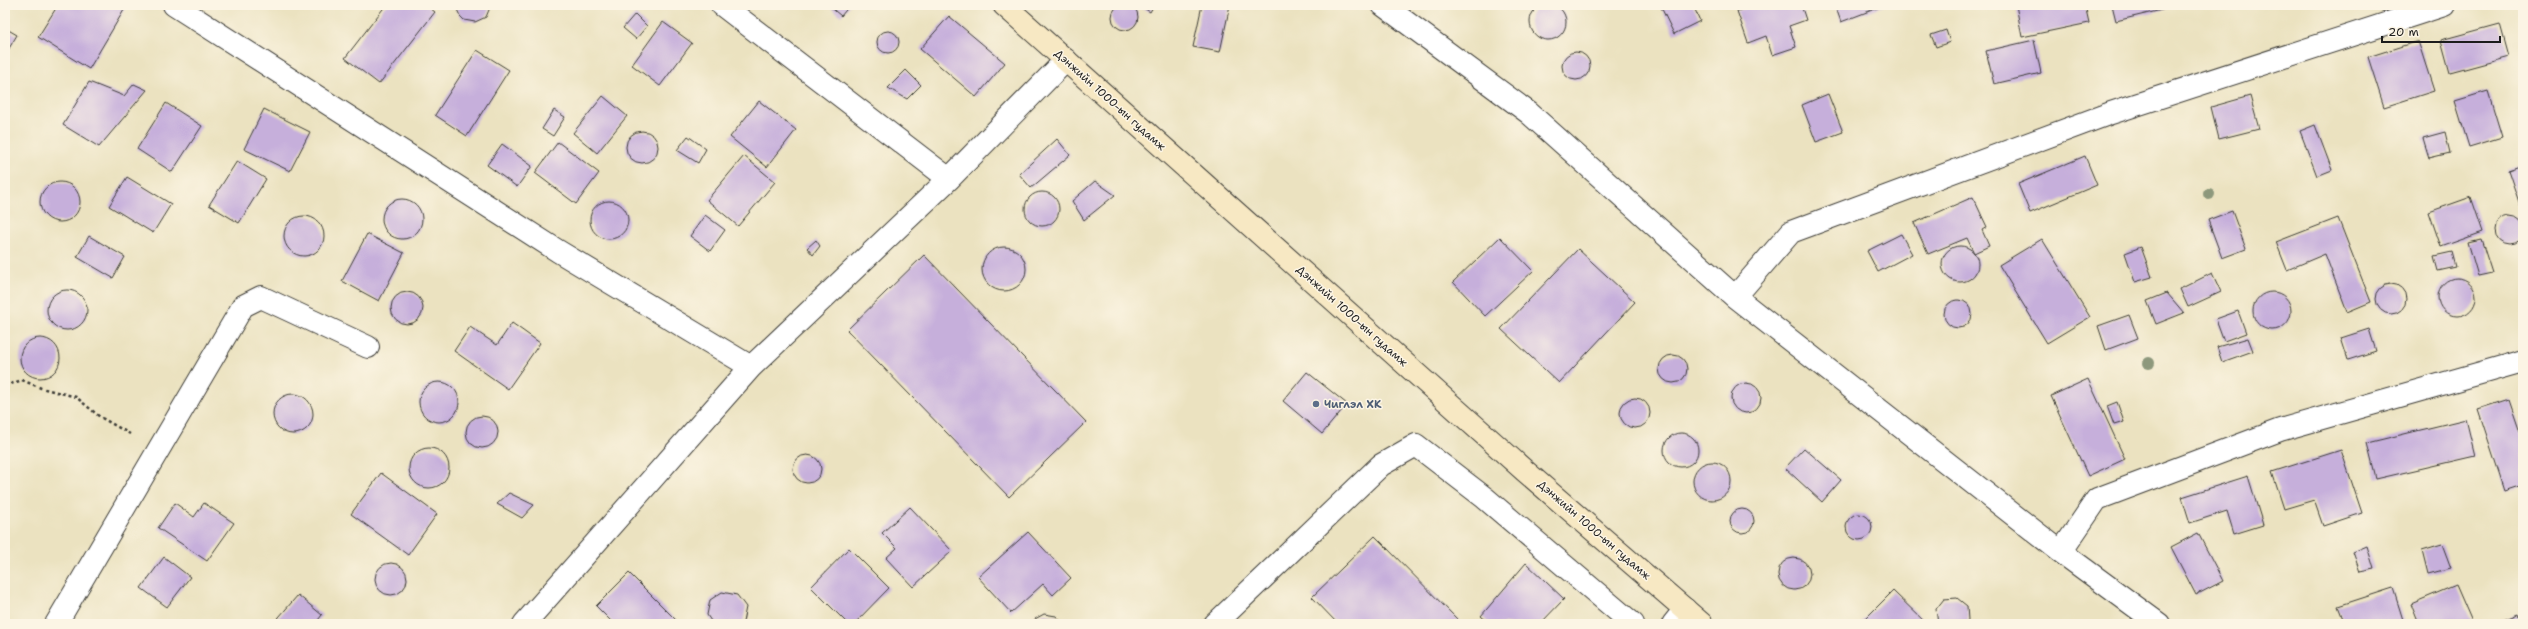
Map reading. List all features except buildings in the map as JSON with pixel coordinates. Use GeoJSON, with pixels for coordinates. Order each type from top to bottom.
{"type":"FeatureCollection","features":[{"type":"Feature","properties":{"kind":"main road","name":"Дэнжийн 1000-ын гудамж"},"geometry":{"type":"LineString","coordinates":[[1004,5],[1525,471],[1679,617],[1702,624]]}},
{"type":"Feature","properties":{"kind":"street"},"geometry":{"type":"LineString","coordinates":[[174,5],[558,251],[751,367]]}},
{"type":"Feature","properties":{"kind":"street"},"geometry":{"type":"LineString","coordinates":[[722,5],[949,179]]}},
{"type":"Feature","properties":{"kind":"street"},"geometry":{"type":"LineString","coordinates":[[1383,5],[1529,113],[1735,297],[2061,552],[2159,624]]}},
{"type":"Feature","properties":{"kind":"street"},"geometry":{"type":"LineString","coordinates":[[1735,297],[1791,232],[2111,113],[2444,5]]}},
{"type":"Feature","properties":{"kind":"street"},"geometry":{"type":"LineString","coordinates":[[524,624],[751,367],[949,179],[1066,60]]}},
{"type":"Feature","properties":{"kind":"street"},"geometry":{"type":"LineString","coordinates":[[56,624],[243,306],[261,297],[368,347]]}},
{"type":"Feature","properties":{"kind":"street"},"geometry":{"type":"LineString","coordinates":[[2061,552],[2097,499],[2280,430],[2523,361]]}},
{"type":"Feature","properties":{"kind":"street"},"geometry":{"type":"LineString","coordinates":[[1216,624],[1381,465],[1416,445],[1485,498],[1633,624]]}},
{"type":"Feature","properties":{"kind":"path"},"geometry":{"type":"LineString","coordinates":[[5,386],[22,380],[41,388],[76,397],[100,418],[159,449]]}},
{"type":"Feature","properties":{"kind":"place","name":"Чиглэл ХК"},"geometry":{"type":"Point","coordinates":[1316,404]}}]}
